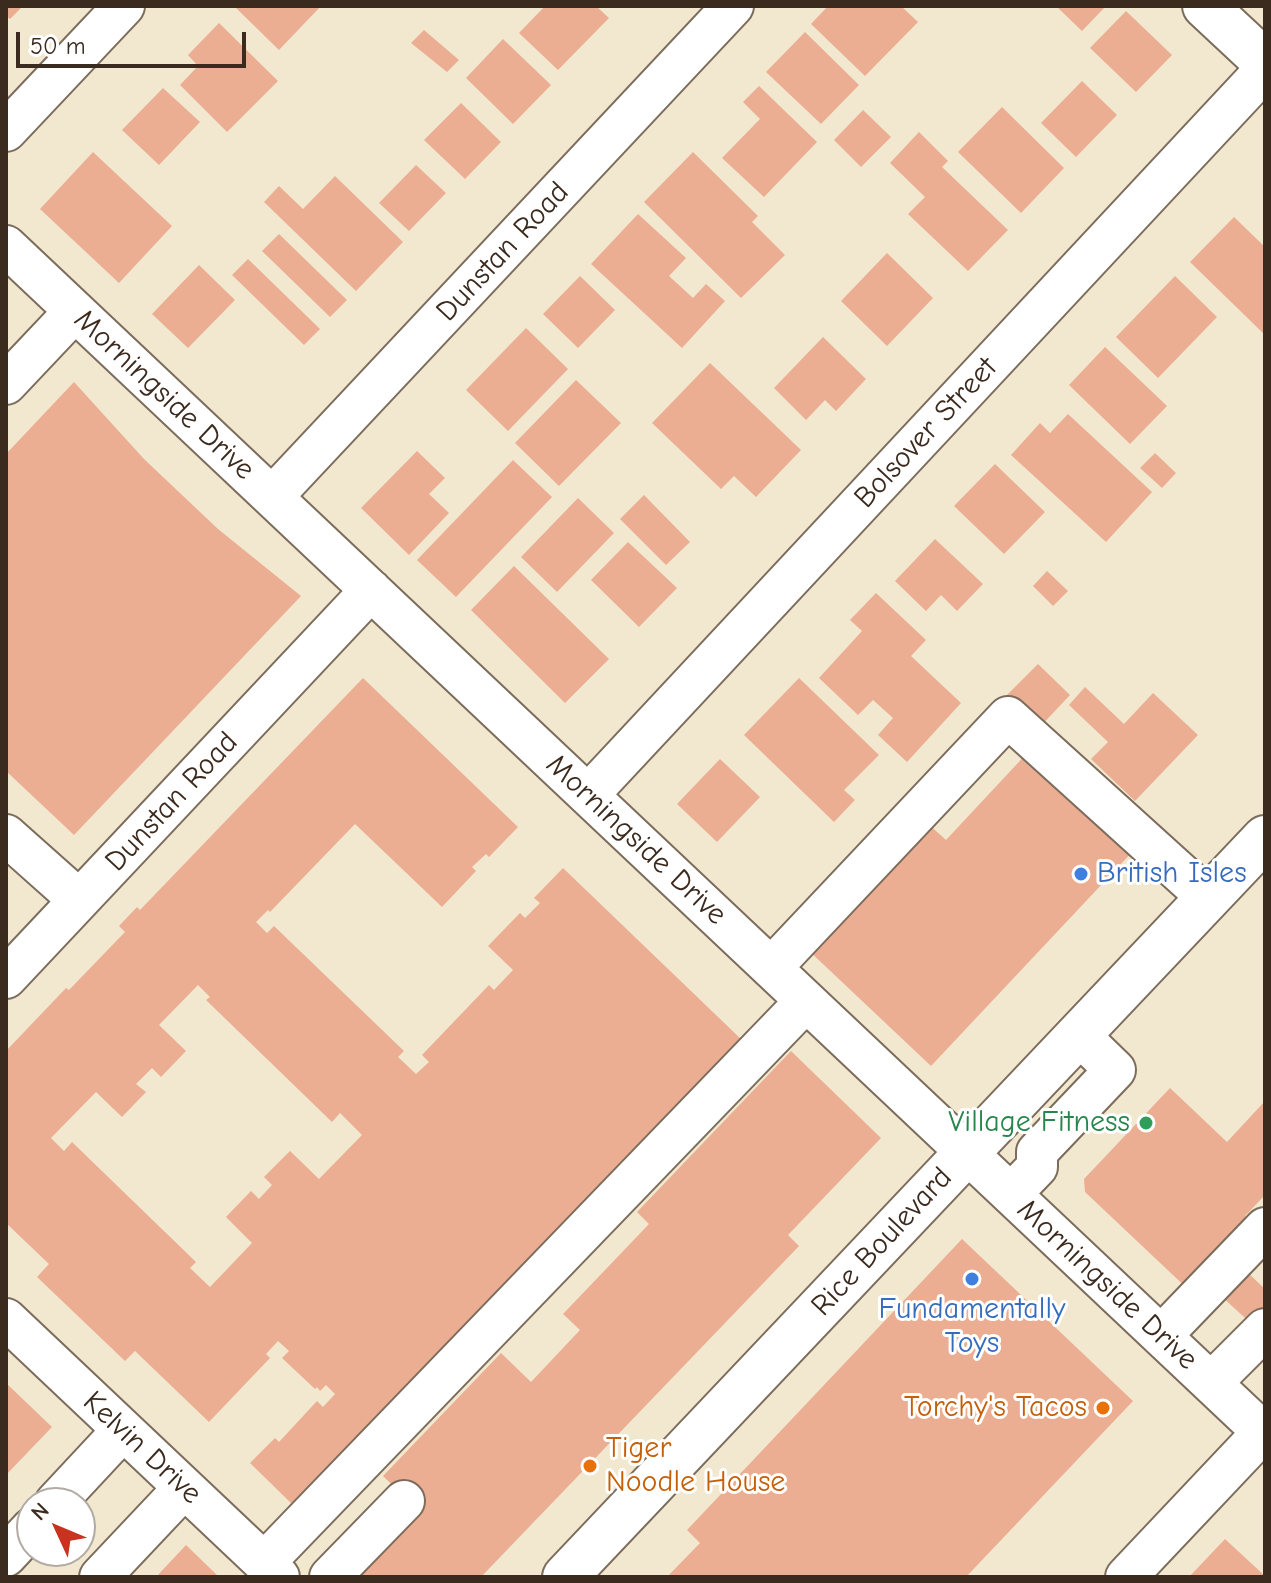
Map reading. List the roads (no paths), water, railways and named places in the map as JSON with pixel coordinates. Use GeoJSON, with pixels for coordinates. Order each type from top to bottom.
{"type":"FeatureCollection","features":[{"type":"Feature","properties":{"kind":"main road"},"geometry":{"type":"LineString","coordinates":[[1205,6],[1265,62]]}},
{"type":"Feature","properties":{"kind":"main road","name":"Rice Boulevard"},"geometry":{"type":"LineString","coordinates":[[565,1577],[1208,898],[1262,848]]}},
{"type":"Feature","properties":{"kind":"street"},"geometry":{"type":"LineString","coordinates":[[6,131],[124,6]]}},
{"type":"Feature","properties":{"kind":"street","name":"Dunstan Road"},"geometry":{"type":"LineString","coordinates":[[272,497],[733,6]]}},
{"type":"Feature","properties":{"kind":"street","name":"Bolsover Street"},"geometry":{"type":"LineString","coordinates":[[588,795],[1265,70]]}},
{"type":"Feature","properties":{"kind":"street","name":"Morningside Drive"},"geometry":{"type":"LineString","coordinates":[[6,246],[1264,1433]]}},
{"type":"Feature","properties":{"kind":"street"},"geometry":{"type":"LineString","coordinates":[[6,384],[75,311]]}},
{"type":"Feature","properties":{"kind":"street","name":"Dunstan Road"},"geometry":{"type":"LineString","coordinates":[[11,964],[79,900],[371,590]]}},
{"type":"Feature","properties":{"kind":"street"},"geometry":{"type":"LineString","coordinates":[[771,968],[1008,717],[1208,898]]}},
{"type":"Feature","properties":{"kind":"street"},"geometry":{"type":"LineString","coordinates":[[6,835],[79,900]]}},
{"type":"Feature","properties":{"kind":"street"},"geometry":{"type":"LineString","coordinates":[[271,1570],[806,1001]]}},
{"type":"Feature","properties":{"kind":"street"},"geometry":{"type":"LineString","coordinates":[[1011,1194],[1037,1167],[1037,1152],[1115,1070],[1079,1035]]}},
{"type":"Feature","properties":{"kind":"street"},"geometry":{"type":"LineString","coordinates":[[1161,1336],[1265,1228]]}},
{"type":"Feature","properties":{"kind":"street","name":"Kelvin Drive"},"geometry":{"type":"LineString","coordinates":[[6,1319],[271,1570]]}},
{"type":"Feature","properties":{"kind":"street"},"geometry":{"type":"LineString","coordinates":[[1211,1383],[1265,1329]]}},
{"type":"Feature","properties":{"kind":"street"},"geometry":{"type":"LineString","coordinates":[[70,1487],[123,1430]]}},
{"type":"Feature","properties":{"kind":"street"},"geometry":{"type":"LineString","coordinates":[[1126,1577],[1264,1433]]}},
{"type":"Feature","properties":{"kind":"street"},"geometry":{"type":"LineString","coordinates":[[100,1577],[184,1488]]}},
{"type":"Feature","properties":{"kind":"street"},"geometry":{"type":"LineString","coordinates":[[330,1577],[404,1501]]}},
{"type":"Feature","properties":{"kind":"place","name":"British Isles"},"geometry":{"type":"Point","coordinates":[1081,874]}},
{"type":"Feature","properties":{"kind":"place","name":"Village Fitness"},"geometry":{"type":"Point","coordinates":[1146,1123]}},
{"type":"Feature","properties":{"kind":"place","name":"Fundamentally Toys"},"geometry":{"type":"Point","coordinates":[972,1279]}},
{"type":"Feature","properties":{"kind":"place","name":"Torchy's Tacos"},"geometry":{"type":"Point","coordinates":[1103,1408]}},
{"type":"Feature","properties":{"kind":"place","name":"Tiger Noodle House"},"geometry":{"type":"Point","coordinates":[590,1466]}}]}
